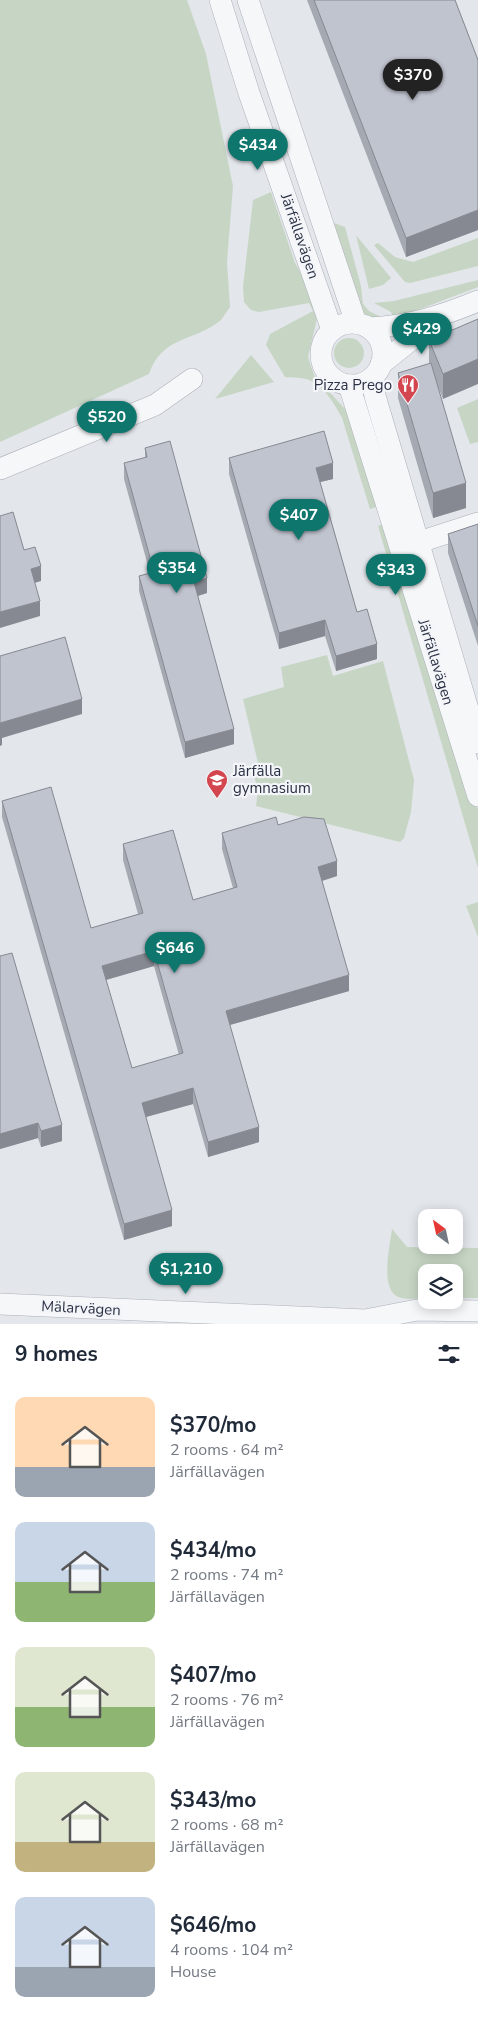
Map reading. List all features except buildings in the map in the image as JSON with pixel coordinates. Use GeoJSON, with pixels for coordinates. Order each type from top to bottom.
{"type":"FeatureCollection","features":[{"type":"Feature","properties":{"kind":"street","name":"Järfällavägen"},"geometry":{"type":"LineString","coordinates":[[220,0],[249,92],[332,330]]}},
{"type":"Feature","properties":{"kind":"street","name":"Järfällavägen"},"geometry":{"type":"LineString","coordinates":[[248,0],[362,326]]}},
{"type":"Feature","properties":{"kind":"street"},"geometry":{"type":"LineString","coordinates":[[440,317],[361,384],[349,385],[332,378],[323,364],[322,344],[332,330],[343,324],[398,327],[440,317],[478,301]]}},
{"type":"Feature","properties":{"kind":"street"},"geometry":{"type":"LineString","coordinates":[[362,326],[377,336],[382,346],[376,371]]}},
{"type":"Feature","properties":{"kind":"street","name":"Järfällavägen"},"geometry":{"type":"LineString","coordinates":[[376,371],[375,396],[410,546]]}},
{"type":"Feature","properties":{"kind":"street"},"geometry":{"type":"LineString","coordinates":[[0,468],[155,404],[192,379]]}},
{"type":"Feature","properties":{"kind":"street","name":"Järfällavägen"},"geometry":{"type":"LineString","coordinates":[[349,385],[410,546],[478,743]]}},
{"type":"Feature","properties":{"kind":"street"},"geometry":{"type":"LineString","coordinates":[[410,546],[478,523]]}},
{"type":"Feature","properties":{"kind":"street","name":"Järfällavägen"},"geometry":{"type":"LineString","coordinates":[[467,715],[478,796]]}},
{"type":"Feature","properties":{"kind":"street","name":"Mälarvägen"},"geometry":{"type":"LineString","coordinates":[[0,1304],[373,1322],[417,1310],[478,1311]]}},
{"type":"Feature","properties":{"kind":"green space"},"geometry":{"type":"Polygon","coordinates":[[[0,0],[187,0],[206,54],[233,186],[227,262],[230,307],[221,320],[162,352],[149,374],[0,442],[0,0]]]}},
{"type":"Feature","properties":{"kind":"green space"},"geometry":{"type":"Polygon","coordinates":[[[271,192],[295,263],[316,299],[319,310],[308,357],[314,375],[346,410],[379,506],[370,509],[342,418],[336,407],[320,387],[309,380],[285,377],[266,345],[270,334],[313,311],[309,303],[259,312],[251,310],[244,302],[243,287],[253,200],[271,192]]]}},
{"type":"Feature","properties":{"kind":"green space"},"geometry":{"type":"Polygon","coordinates":[[[334,223],[345,227],[361,286],[363,304],[369,311],[385,319],[377,321],[363,313],[344,279],[334,223]]]}},
{"type":"Feature","properties":{"kind":"green space"},"geometry":{"type":"Polygon","coordinates":[[[356,235],[391,278],[383,285],[369,289],[356,235]]]}},
{"type":"Feature","properties":{"kind":"green space"},"geometry":{"type":"Polygon","coordinates":[[[478,238],[478,266],[410,283],[405,282],[374,245],[378,243],[395,257],[413,262],[478,238]]]}},
{"type":"Feature","properties":{"kind":"green space"},"geometry":{"type":"Polygon","coordinates":[[[478,280],[478,287],[394,319],[391,312],[374,303],[394,301],[478,280]]]}},
{"type":"Feature","properties":{"kind":"green space"},"geometry":{"type":"Polygon","coordinates":[[[349,338],[360,342],[364,353],[360,364],[349,368],[338,364],[334,353],[338,342],[349,338]]]}},
{"type":"Feature","properties":{"kind":"green space"},"geometry":{"type":"Polygon","coordinates":[[[251,355],[274,382],[215,399],[251,355]]]}},
{"type":"Feature","properties":{"kind":"green space"},"geometry":{"type":"Polygon","coordinates":[[[478,399],[478,442],[470,444],[457,408],[478,399]]]}},
{"type":"Feature","properties":{"kind":"green space"},"geometry":{"type":"Polygon","coordinates":[[[389,522],[447,716],[478,809],[478,868],[378,526],[389,522]]]}},
{"type":"Feature","properties":{"kind":"green space"},"geometry":{"type":"Polygon","coordinates":[[[327,655],[333,676],[383,661],[414,780],[411,812],[404,838],[400,842],[256,806],[258,790],[253,772],[258,763],[243,699],[284,687],[281,667],[327,655]]]}},
{"type":"Feature","properties":{"kind":"green space"},"geometry":{"type":"Polygon","coordinates":[[[478,902],[478,937],[466,906],[478,902]]]}},
{"type":"Feature","properties":{"kind":"green space"},"geometry":{"type":"Polygon","coordinates":[[[392,1229],[407,1247],[418,1247],[418,1254],[463,1254],[463,1248],[478,1248],[478,1298],[463,1298],[463,1264],[418,1264],[418,1299],[405,1299],[395,1295],[390,1288],[388,1279],[388,1257],[392,1229]]]}},
{"type":"Feature","properties":{"kind":"place","name":"Pizza Prego"},"geometry":{"type":"Point","coordinates":[408,404]}},
{"type":"Feature","properties":{"kind":"place","name":"Järfälla gymnasium"},"geometry":{"type":"Point","coordinates":[217,799]}}]}
